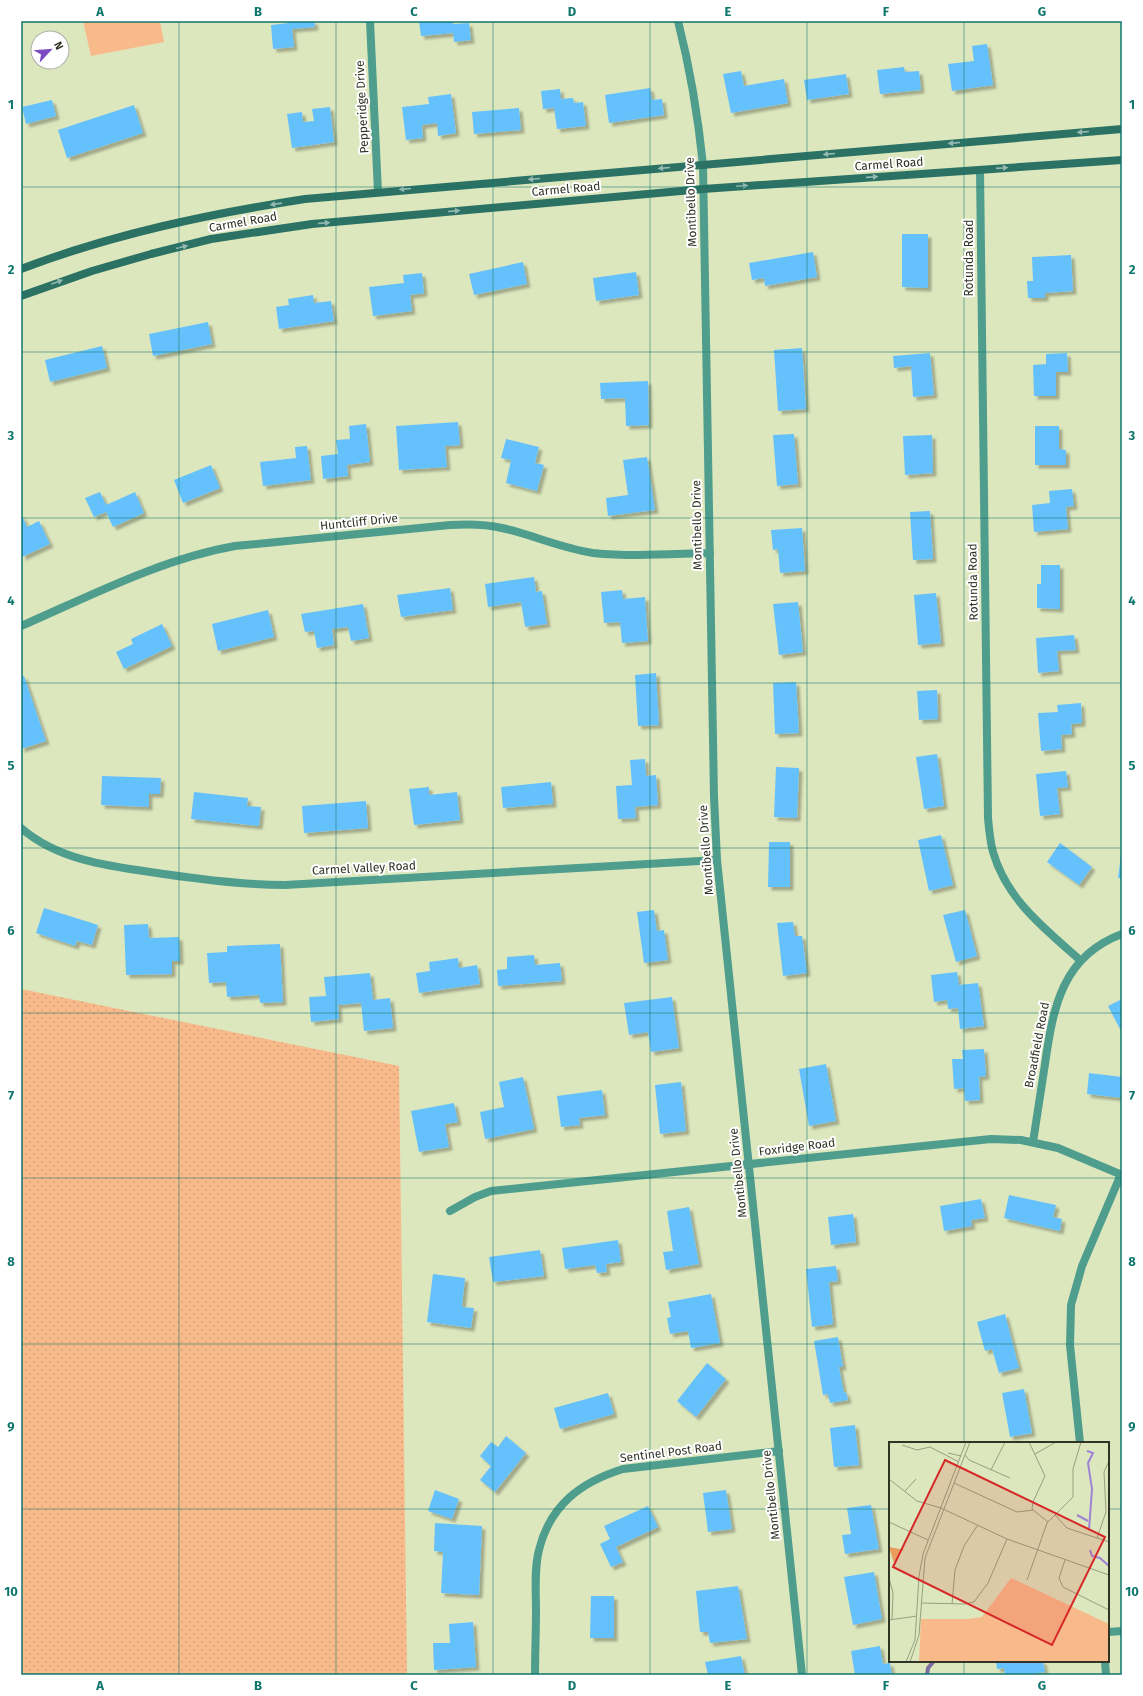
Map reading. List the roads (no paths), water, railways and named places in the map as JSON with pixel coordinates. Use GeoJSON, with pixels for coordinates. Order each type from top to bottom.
{"type":"FeatureCollection","features":[{"type":"Feature","properties":{"kind":"main road","name":"Carmel Road"},"geometry":{"type":"LineString","coordinates":[[21,269],[124,235],[176,222],[237,209],[304,199],[1122,129]]}},
{"type":"Feature","properties":{"kind":"main road","name":"Carmel Road"},"geometry":{"type":"LineString","coordinates":[[21,296],[92,271],[151,254],[211,239],[276,228],[703,189],[1122,160]]}},
{"type":"Feature","properties":{"kind":"street","name":"Pepperidge Drive"},"geometry":{"type":"LineString","coordinates":[[370,21],[378,192]]}},
{"type":"Feature","properties":{"kind":"street","name":"Montibello Drive"},"geometry":{"type":"LineString","coordinates":[[678,21],[689,66],[699,126],[703,164],[714,789],[717,860],[802,1675]]}},
{"type":"Feature","properties":{"kind":"street","name":"Rotunda Road"},"geometry":{"type":"LineString","coordinates":[[980,170],[988,818],[990,841],[1002,875],[1021,906],[1080,960]]}},
{"type":"Feature","properties":{"kind":"street","name":"Huntcliff Drive"},"geometry":{"type":"LineString","coordinates":[[21,626],[169,563],[217,549],[235,546],[450,525],[475,524],[501,527],[562,547],[594,553],[710,553]]}},
{"type":"Feature","properties":{"kind":"street","name":"Carmel Valley Road"},"geometry":{"type":"LineString","coordinates":[[21,828],[44,844],[67,855],[92,862],[220,882],[264,885],[293,885],[717,860]]}},
{"type":"Feature","properties":{"kind":"street","name":"Broadfield Road"},"geometry":{"type":"LineString","coordinates":[[1033,1142],[1055,1007],[1069,976],[1080,960],[1101,943],[1122,934]]}},
{"type":"Feature","properties":{"kind":"street","name":"Foxridge Road"},"geometry":{"type":"LineString","coordinates":[[450,1211],[472,1198],[491,1192],[992,1139],[1033,1142],[1058,1148],[1121,1175]]}},
{"type":"Feature","properties":{"kind":"street"},"geometry":{"type":"LineString","coordinates":[[1080,1442],[1070,1345],[1071,1305],[1082,1266],[1121,1175]]}},
{"type":"Feature","properties":{"kind":"street","name":"Sentinel Post Road"},"geometry":{"type":"LineString","coordinates":[[535,1675],[536,1569],[539,1550],[551,1519],[573,1493],[602,1476],[622,1469],[779,1451]]}},
{"type":"Feature","properties":{"kind":"street"},"geometry":{"type":"LineString","coordinates":[[1109,1632],[1122,1631]]}},
{"type":"Feature","properties":{"kind":"street"},"geometry":{"type":"LineString","coordinates":[[1105,1662],[1106,1675]]}},
{"type":"Feature","properties":{"kind":"waterway"},"geometry":{"type":"LineString","coordinates":[[927,1675],[928,1668],[933,1662]]}}]}
